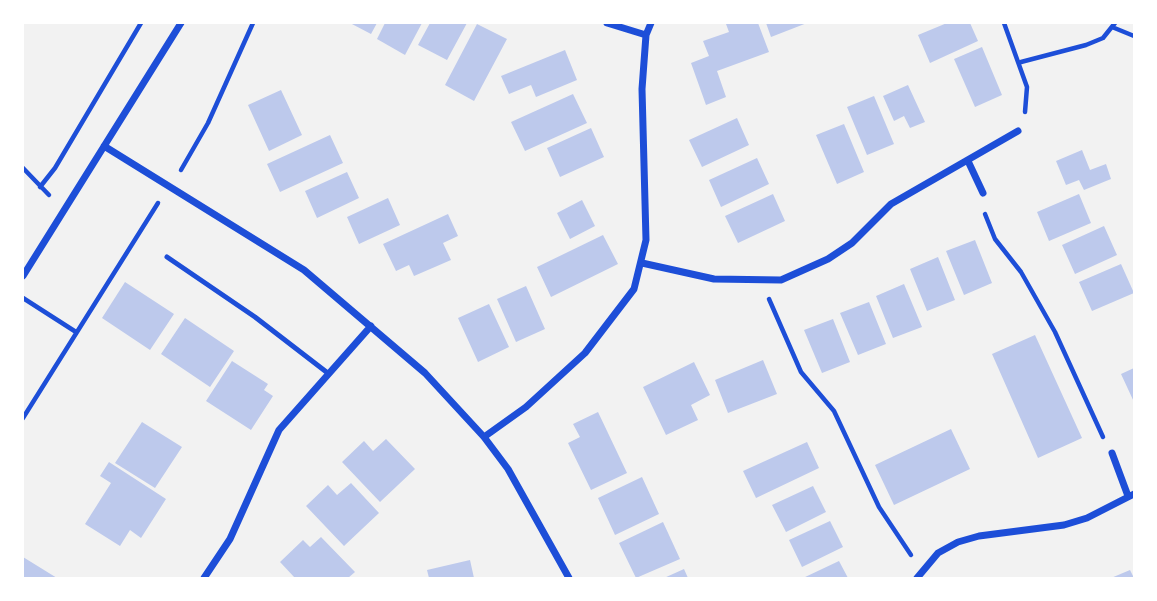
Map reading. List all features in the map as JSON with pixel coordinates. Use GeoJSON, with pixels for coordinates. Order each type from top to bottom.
{"type":"FeatureCollection","features":[{"type":"Feature","properties":{"kind":"street"},"geometry":{"type":"LineString","coordinates":[[23,276],[181,23]]}},
{"type":"Feature","properties":{"kind":"street"},"geometry":{"type":"LineString","coordinates":[[607,23],[646,35]]}},
{"type":"Feature","properties":{"kind":"street"},"geometry":{"type":"LineString","coordinates":[[484,437],[526,407],[585,353],[634,289],[642,263],[646,223],[642,89],[646,35],[651,23]]}},
{"type":"Feature","properties":{"kind":"street"},"geometry":{"type":"LineString","coordinates":[[642,263],[714,279],[760,282],[781,280],[828,259],[852,243],[891,204],[1018,131]]}},
{"type":"Feature","properties":{"kind":"street"},"geometry":{"type":"LineString","coordinates":[[104,146],[171,185],[304,270],[425,373],[484,437],[528,501],[569,578]]}},
{"type":"Feature","properties":{"kind":"street"},"geometry":{"type":"LineString","coordinates":[[968,160],[983,193]]}},
{"type":"Feature","properties":{"kind":"street"},"geometry":{"type":"LineString","coordinates":[[204,578],[230,539],[279,430],[371,326]]}},
{"type":"Feature","properties":{"kind":"street"},"geometry":{"type":"LineString","coordinates":[[917,578],[922,569],[939,553],[958,541],[1065,525],[1087,518],[1131,495],[1112,453]]}},
{"type":"Feature","properties":{"kind":"lane"},"geometry":{"type":"LineString","coordinates":[[167,257],[255,317],[329,374]]}},
{"type":"Feature","properties":{"kind":"path"},"geometry":{"type":"LineString","coordinates":[[40,187],[55,167],[142,23]]}},
{"type":"Feature","properties":{"kind":"path"},"geometry":{"type":"LineString","coordinates":[[23,418],[135,236],[199,142],[253,23]]}},
{"type":"Feature","properties":{"kind":"path"},"geometry":{"type":"LineString","coordinates":[[1004,23],[1021,62],[1027,96],[1018,131]]}},
{"type":"Feature","properties":{"kind":"path"},"geometry":{"type":"LineString","coordinates":[[1021,62],[1086,45],[1103,38],[1114,25],[1134,36]]}},
{"type":"Feature","properties":{"kind":"path"},"geometry":{"type":"LineString","coordinates":[[23,168],[64,209]]}},
{"type":"Feature","properties":{"kind":"path"},"geometry":{"type":"LineString","coordinates":[[983,193],[987,223],[1021,272],[1055,332],[1112,453]]}},
{"type":"Feature","properties":{"kind":"path"},"geometry":{"type":"LineString","coordinates":[[760,282],[783,325],[785,338],[801,372],[834,411],[879,507],[922,569]]}},
{"type":"Feature","properties":{"kind":"path"},"geometry":{"type":"LineString","coordinates":[[23,298],[76,332]]}},
{"type":"Feature","properties":{"kind":"building"},"geometry":{"type":"Polygon","coordinates":[[[350,23],[377,23],[371,34],[350,23]]]}},
{"type":"Feature","properties":{"kind":"building"},"geometry":{"type":"Polygon","coordinates":[[[385,23],[422,23],[405,55],[377,39],[385,23]]]}},
{"type":"Feature","properties":{"kind":"building"},"geometry":{"type":"Polygon","coordinates":[[[430,23],[467,23],[447,60],[418,45],[430,23]]]}},
{"type":"Feature","properties":{"kind":"building"},"geometry":{"type":"Polygon","coordinates":[[[758,23],[769,52],[717,71],[726,97],[706,105],[691,63],[709,56],[703,41],[729,32],[726,24],[758,23]]]}},
{"type":"Feature","properties":{"kind":"building"},"geometry":{"type":"Polygon","coordinates":[[[766,23],[807,23],[771,37],[766,23]]]}},
{"type":"Feature","properties":{"kind":"building"},"geometry":{"type":"Polygon","coordinates":[[[947,23],[970,23],[978,41],[930,63],[918,35],[947,23]]]}},
{"type":"Feature","properties":{"kind":"building"},"geometry":{"type":"Polygon","coordinates":[[[477,24],[507,39],[474,101],[445,85],[477,24]]]}},
{"type":"Feature","properties":{"kind":"building"},"geometry":{"type":"Polygon","coordinates":[[[982,47],[1002,95],[975,107],[954,59],[982,47]]]}},
{"type":"Feature","properties":{"kind":"building"},"geometry":{"type":"Polygon","coordinates":[[[565,50],[577,80],[536,97],[531,85],[509,94],[501,76],[565,50]]]}},
{"type":"Feature","properties":{"kind":"building"},"geometry":{"type":"Polygon","coordinates":[[[908,85],[925,122],[910,128],[904,116],[894,121],[883,96],[908,85]]]}},
{"type":"Feature","properties":{"kind":"building"},"geometry":{"type":"Polygon","coordinates":[[[281,90],[302,135],[269,151],[248,105],[281,90]]]}},
{"type":"Feature","properties":{"kind":"building"},"geometry":{"type":"Polygon","coordinates":[[[573,94],[587,123],[525,151],[511,122],[573,94]]]}},
{"type":"Feature","properties":{"kind":"building"},"geometry":{"type":"Polygon","coordinates":[[[874,96],[894,144],[867,155],[847,107],[874,96]]]}},
{"type":"Feature","properties":{"kind":"building"},"geometry":{"type":"Polygon","coordinates":[[[737,118],[749,145],[702,167],[689,140],[737,118]]]}},
{"type":"Feature","properties":{"kind":"building"},"geometry":{"type":"Polygon","coordinates":[[[844,124],[864,172],[837,184],[816,135],[844,124]]]}},
{"type":"Feature","properties":{"kind":"building"},"geometry":{"type":"Polygon","coordinates":[[[591,128],[604,157],[560,177],[547,148],[591,128]]]}},
{"type":"Feature","properties":{"kind":"building"},"geometry":{"type":"Polygon","coordinates":[[[330,135],[343,163],[280,192],[267,164],[330,135]]]}},
{"type":"Feature","properties":{"kind":"building"},"geometry":{"type":"Polygon","coordinates":[[[1082,150],[1090,170],[1106,164],[1111,179],[1084,190],[1079,180],[1066,185],[1056,161],[1082,150]]]}},
{"type":"Feature","properties":{"kind":"building"},"geometry":{"type":"Polygon","coordinates":[[[757,158],[769,184],[721,207],[709,180],[757,158]]]}},
{"type":"Feature","properties":{"kind":"building"},"geometry":{"type":"Polygon","coordinates":[[[347,172],[359,198],[317,218],[305,191],[347,172]]]}},
{"type":"Feature","properties":{"kind":"building"},"geometry":{"type":"Polygon","coordinates":[[[773,194],[785,221],[738,243],[725,216],[773,194]]]}},
{"type":"Feature","properties":{"kind":"building"},"geometry":{"type":"Polygon","coordinates":[[[1079,194],[1091,223],[1049,241],[1037,212],[1079,194]]]}},
{"type":"Feature","properties":{"kind":"building"},"geometry":{"type":"Polygon","coordinates":[[[388,198],[400,225],[359,244],[347,217],[388,198]]]}},
{"type":"Feature","properties":{"kind":"building"},"geometry":{"type":"Polygon","coordinates":[[[582,200],[595,226],[570,239],[557,213],[582,200]]]}},
{"type":"Feature","properties":{"kind":"building"},"geometry":{"type":"Polygon","coordinates":[[[448,214],[458,236],[443,243],[451,260],[414,276],[409,265],[396,271],[383,244],[448,214]]]}},
{"type":"Feature","properties":{"kind":"building"},"geometry":{"type":"Polygon","coordinates":[[[1104,226],[1117,255],[1075,274],[1062,245],[1104,226]]]}},
{"type":"Feature","properties":{"kind":"building"},"geometry":{"type":"Polygon","coordinates":[[[603,235],[618,264],[551,297],[537,267],[603,235]]]}},
{"type":"Feature","properties":{"kind":"building"},"geometry":{"type":"Polygon","coordinates":[[[975,240],[992,283],[964,295],[946,251],[975,240]]]}},
{"type":"Feature","properties":{"kind":"building"},"geometry":{"type":"Polygon","coordinates":[[[938,257],[955,300],[927,311],[910,269],[938,257]]]}},
{"type":"Feature","properties":{"kind":"building"},"geometry":{"type":"Polygon","coordinates":[[[1121,264],[1134,293],[1092,311],[1079,282],[1121,264]]]}},
{"type":"Feature","properties":{"kind":"building"},"geometry":{"type":"Polygon","coordinates":[[[125,282],[174,314],[150,350],[102,318],[125,282]]]}},
{"type":"Feature","properties":{"kind":"building"},"geometry":{"type":"Polygon","coordinates":[[[904,284],[922,327],[893,338],[876,296],[904,284]]]}},
{"type":"Feature","properties":{"kind":"building"},"geometry":{"type":"Polygon","coordinates":[[[526,286],[545,329],[516,342],[497,299],[526,286]]]}},
{"type":"Feature","properties":{"kind":"building"},"geometry":{"type":"Polygon","coordinates":[[[869,302],[886,344],[858,355],[840,313],[869,302]]]}},
{"type":"Feature","properties":{"kind":"building"},"geometry":{"type":"Polygon","coordinates":[[[489,304],[509,347],[478,362],[458,318],[489,304]]]}},
{"type":"Feature","properties":{"kind":"building"},"geometry":{"type":"Polygon","coordinates":[[[185,318],[234,351],[210,387],[161,354],[185,318]]]}},
{"type":"Feature","properties":{"kind":"building"},"geometry":{"type":"Polygon","coordinates":[[[833,319],[850,362],[822,373],[804,330],[833,319]]]}},
{"type":"Feature","properties":{"kind":"building"},"geometry":{"type":"Polygon","coordinates":[[[1035,335],[1082,438],[1038,458],[992,354],[1035,335]]]}},
{"type":"Feature","properties":{"kind":"building"},"geometry":{"type":"Polygon","coordinates":[[[763,360],[777,394],[728,413],[715,380],[763,360]]]}},
{"type":"Feature","properties":{"kind":"building"},"geometry":{"type":"Polygon","coordinates":[[[232,361],[268,384],[264,390],[273,396],[251,430],[206,401],[232,361]]]}},
{"type":"Feature","properties":{"kind":"building"},"geometry":{"type":"Polygon","coordinates":[[[694,362],[710,395],[691,405],[698,420],[666,435],[643,387],[694,362]]]}},
{"type":"Feature","properties":{"kind":"building"},"geometry":{"type":"Polygon","coordinates":[[[1134,368],[1134,402],[1121,374],[1134,368]]]}},
{"type":"Feature","properties":{"kind":"building"},"geometry":{"type":"Polygon","coordinates":[[[598,412],[627,473],[591,490],[568,443],[580,437],[573,424],[598,412]]]}},
{"type":"Feature","properties":{"kind":"building"},"geometry":{"type":"Polygon","coordinates":[[[142,422],[182,447],[155,488],[115,463],[142,422]]]}},
{"type":"Feature","properties":{"kind":"building"},"geometry":{"type":"Polygon","coordinates":[[[951,429],[970,469],[894,505],[875,465],[951,429]]]}},
{"type":"Feature","properties":{"kind":"building"},"geometry":{"type":"Polygon","coordinates":[[[386,439],[415,469],[380,502],[342,462],[364,441],[373,451],[386,439]]]}},
{"type":"Feature","properties":{"kind":"building"},"geometry":{"type":"Polygon","coordinates":[[[807,442],[819,468],[756,498],[743,471],[807,442]]]}},
{"type":"Feature","properties":{"kind":"building"},"geometry":{"type":"Polygon","coordinates":[[[109,462],[166,499],[141,538],[130,530],[120,546],[85,524],[111,483],[100,476],[109,462]]]}},
{"type":"Feature","properties":{"kind":"building"},"geometry":{"type":"Polygon","coordinates":[[[642,477],[659,514],[615,535],[598,498],[642,477]]]}},
{"type":"Feature","properties":{"kind":"building"},"geometry":{"type":"Polygon","coordinates":[[[351,483],[379,513],[344,546],[306,506],[328,485],[337,495],[351,483]]]}},
{"type":"Feature","properties":{"kind":"building"},"geometry":{"type":"Polygon","coordinates":[[[813,486],[826,512],[786,532],[772,505],[813,486]]]}},
{"type":"Feature","properties":{"kind":"building"},"geometry":{"type":"Polygon","coordinates":[[[830,521],[843,547],[802,567],[789,540],[830,521]]]}},
{"type":"Feature","properties":{"kind":"building"},"geometry":{"type":"Polygon","coordinates":[[[663,522],[680,559],[636,578],[619,543],[663,522]]]}},
{"type":"Feature","properties":{"kind":"building"},"geometry":{"type":"Polygon","coordinates":[[[321,537],[355,572],[348,578],[295,578],[280,562],[303,540],[310,547],[321,537]]]}},
{"type":"Feature","properties":{"kind":"building"},"geometry":{"type":"Polygon","coordinates":[[[23,557],[57,578],[23,578],[23,557]]]}},
{"type":"Feature","properties":{"kind":"building"},"geometry":{"type":"Polygon","coordinates":[[[470,560],[474,578],[429,578],[427,570],[470,560]]]}},
{"type":"Feature","properties":{"kind":"building"},"geometry":{"type":"Polygon","coordinates":[[[839,561],[848,578],[803,578],[839,561]]]}},
{"type":"Feature","properties":{"kind":"building"},"geometry":{"type":"Polygon","coordinates":[[[684,569],[688,578],[664,578],[684,569]]]}},
{"type":"Feature","properties":{"kind":"building"},"geometry":{"type":"Polygon","coordinates":[[[1130,570],[1134,578],[1111,578],[1130,570]]]}}]}
